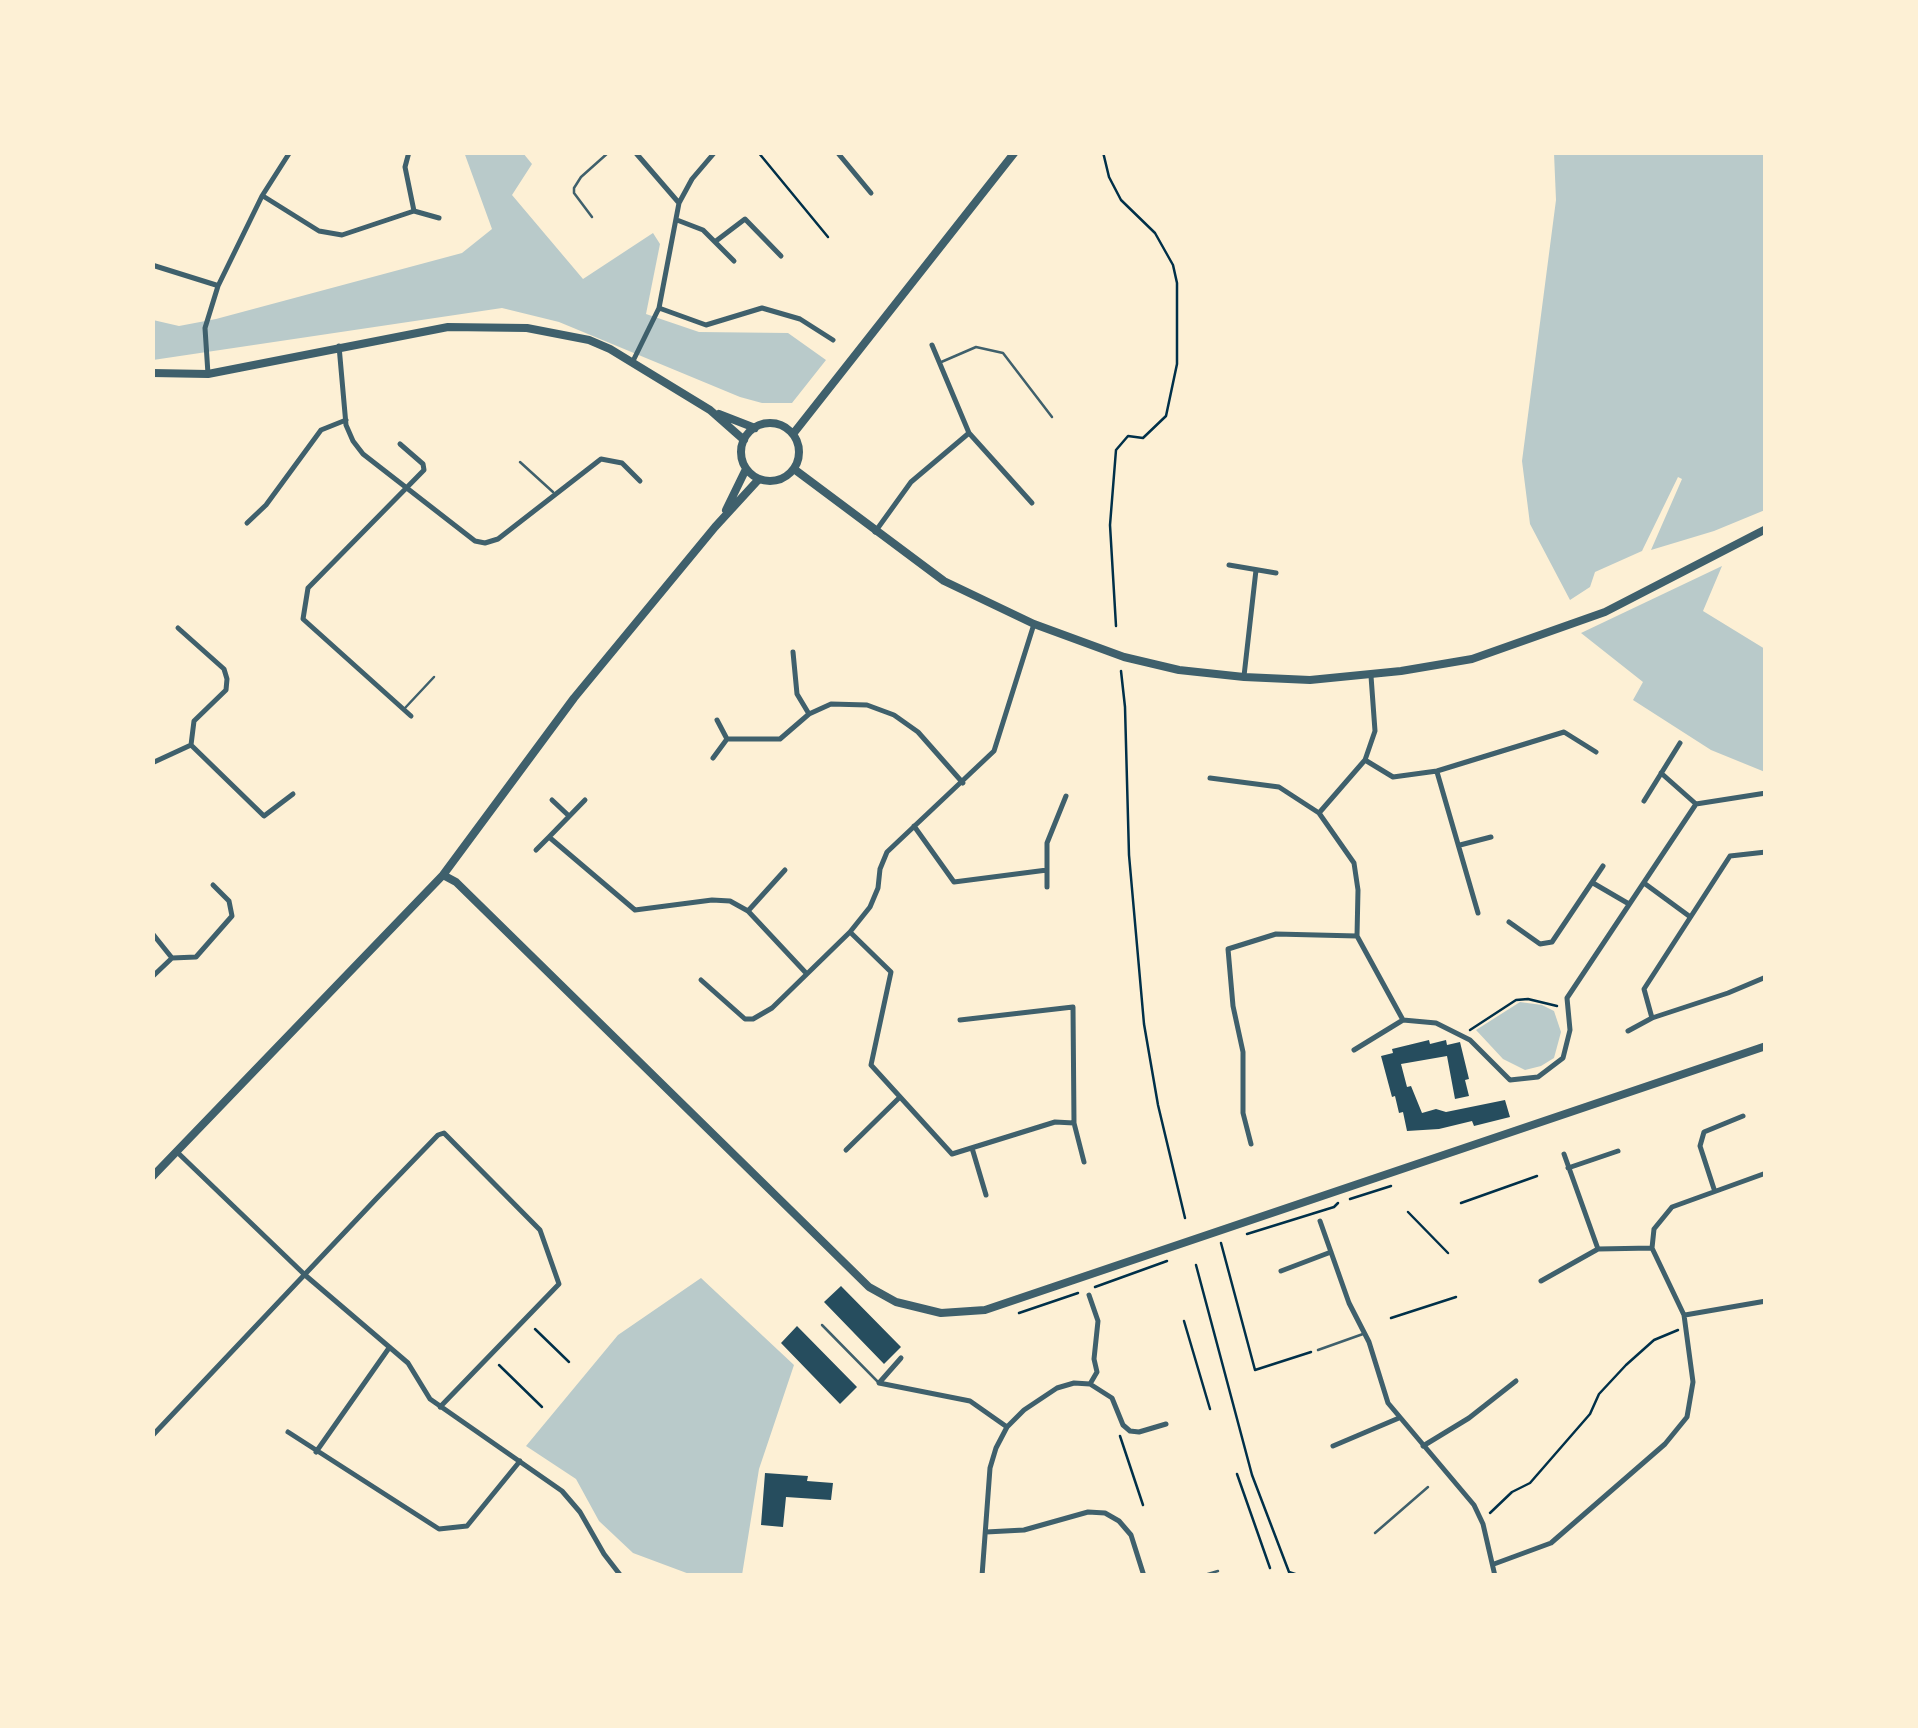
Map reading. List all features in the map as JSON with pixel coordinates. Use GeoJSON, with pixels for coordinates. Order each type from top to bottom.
{"type":"FeatureCollection","features":[{"type":"Feature","properties":{"kind":"street"},"geometry":{"type":"LineString","coordinates":[[208,374],[204,328],[218,286],[262,196],[290,152]]}},
{"type":"Feature","properties":{"kind":"street"},"geometry":{"type":"LineString","coordinates":[[409,152],[405,167],[414,210]]}},
{"type":"Feature","properties":{"kind":"street"},"geometry":{"type":"LineString","coordinates":[[635,152],[679,203]]}},
{"type":"Feature","properties":{"kind":"street"},"geometry":{"type":"LineString","coordinates":[[633,361],[659,308],[679,203],[714,152]]}},
{"type":"Feature","properties":{"kind":"street"},"geometry":{"type":"LineString","coordinates":[[837,152],[871,193]]}},
{"type":"Feature","properties":{"kind":"street"},"geometry":{"type":"LineString","coordinates":[[792,434],[1016,152]]}},
{"type":"Feature","properties":{"kind":"street"},"geometry":{"type":"LineString","coordinates":[[262,196],[319,231],[342,235],[414,210],[440,218]]}},
{"type":"Feature","properties":{"kind":"street"},"geometry":{"type":"LineString","coordinates":[[675,219],[702,230],[734,260]]}},
{"type":"Feature","properties":{"kind":"street"},"geometry":{"type":"LineString","coordinates":[[716,241],[745,219],[781,256]]}},
{"type":"Feature","properties":{"kind":"street"},"geometry":{"type":"LineString","coordinates":[[152,264],[218,286]]}},
{"type":"Feature","properties":{"kind":"street"},"geometry":{"type":"LineString","coordinates":[[659,308],[706,326],[762,308],[800,319],[832,340]]}},
{"type":"Feature","properties":{"kind":"street"},"geometry":{"type":"LineString","coordinates":[[152,373],[208,374],[448,327],[528,328],[589,340],[633,361],[710,410],[744,440]]}},
{"type":"Feature","properties":{"kind":"street"},"geometry":{"type":"LineString","coordinates":[[932,345],[970,433],[1032,503]]}},
{"type":"Feature","properties":{"kind":"street"},"geometry":{"type":"LineString","coordinates":[[340,346],[346,420],[353,441],[363,454],[475,541],[498,539],[602,458],[622,463],[640,481]]}},
{"type":"Feature","properties":{"kind":"street"},"geometry":{"type":"LineString","coordinates":[[710,410],[755,428]]}},
{"type":"Feature","properties":{"kind":"street"},"geometry":{"type":"LineString","coordinates":[[247,523],[266,505],[321,430],[346,420]]}},
{"type":"Feature","properties":{"kind":"street"},"geometry":{"type":"LineString","coordinates":[[779,425],[792,434],[799,453],[794,469],[782,479],[759,480],[746,469],[742,460],[744,440],[755,428],[779,425]]}},
{"type":"Feature","properties":{"kind":"street"},"geometry":{"type":"LineString","coordinates":[[875,532],[911,482],[970,433]]}},
{"type":"Feature","properties":{"kind":"street"},"geometry":{"type":"LineString","coordinates":[[400,444],[423,464],[424,470],[308,588],[302,605],[303,618],[410,716]]}},
{"type":"Feature","properties":{"kind":"street"},"geometry":{"type":"LineString","coordinates":[[722,518],[746,469]]}},
{"type":"Feature","properties":{"kind":"street"},"geometry":{"type":"LineString","coordinates":[[794,469],[944,581],[1034,624],[1124,656],[1179,670],[1244,676],[1310,680],[1472,659],[1605,612],[1766,529]]}},
{"type":"Feature","properties":{"kind":"street"},"geometry":{"type":"LineString","coordinates":[[152,1177],[443,874],[574,698],[722,518],[759,480]]}},
{"type":"Feature","properties":{"kind":"street"},"geometry":{"type":"LineString","coordinates":[[1228,565],[1276,573]]}},
{"type":"Feature","properties":{"kind":"street"},"geometry":{"type":"LineString","coordinates":[[1244,676],[1256,570]]}},
{"type":"Feature","properties":{"kind":"street"},"geometry":{"type":"LineString","coordinates":[[701,980],[745,1019],[753,1019],[772,1008],[850,932],[870,907],[887,852],[994,751],[1034,624]]}},
{"type":"Feature","properties":{"kind":"street"},"geometry":{"type":"LineString","coordinates":[[178,628],[224,669],[227,679],[226,690],[194,721],[190,745]]}},
{"type":"Feature","properties":{"kind":"street"},"geometry":{"type":"LineString","coordinates":[[793,652],[797,694],[809,714]]}},
{"type":"Feature","properties":{"kind":"street"},"geometry":{"type":"LineString","coordinates":[[1319,813],[1365,760],[1376,730],[1371,673]]}},
{"type":"Feature","properties":{"kind":"street"},"geometry":{"type":"LineString","coordinates":[[726,739],[780,740],[809,714],[846,702],[868,705],[894,715],[918,732],[963,783]]}},
{"type":"Feature","properties":{"kind":"street"},"geometry":{"type":"LineString","coordinates":[[718,720],[726,739]]}},
{"type":"Feature","properties":{"kind":"street"},"geometry":{"type":"LineString","coordinates":[[1365,760],[1393,777],[1437,771],[1564,732],[1596,752]]}},
{"type":"Feature","properties":{"kind":"street"},"geometry":{"type":"LineString","coordinates":[[712,758],[726,739]]}},
{"type":"Feature","properties":{"kind":"street"},"geometry":{"type":"LineString","coordinates":[[1644,801],[1680,743]]}},
{"type":"Feature","properties":{"kind":"street"},"geometry":{"type":"LineString","coordinates":[[152,763],[190,745]]}},
{"type":"Feature","properties":{"kind":"street"},"geometry":{"type":"LineString","coordinates":[[190,745],[264,816],[292,794]]}},
{"type":"Feature","properties":{"kind":"street"},"geometry":{"type":"LineString","coordinates":[[1437,771],[1478,913]]}},
{"type":"Feature","properties":{"kind":"street"},"geometry":{"type":"LineString","coordinates":[[1661,773],[1696,804]]}},
{"type":"Feature","properties":{"kind":"street"},"geometry":{"type":"LineString","coordinates":[[1210,778],[1278,787],[1319,813],[1354,863],[1357,936],[1403,1020]]}},
{"type":"Feature","properties":{"kind":"street"},"geometry":{"type":"LineString","coordinates":[[1354,1050],[1403,1020],[1436,1023],[1470,1040],[1510,1080],[1538,1077],[1563,1058],[1570,1030],[1567,998],[1696,804],[1766,793]]}},
{"type":"Feature","properties":{"kind":"street"},"geometry":{"type":"LineString","coordinates":[[1047,887],[1046,842],[1066,796]]}},
{"type":"Feature","properties":{"kind":"street"},"geometry":{"type":"LineString","coordinates":[[552,800],[570,816]]}},
{"type":"Feature","properties":{"kind":"street"},"geometry":{"type":"LineString","coordinates":[[536,850],[585,800]]}},
{"type":"Feature","properties":{"kind":"street"},"geometry":{"type":"LineString","coordinates":[[913,826],[954,882],[1047,870]]}},
{"type":"Feature","properties":{"kind":"street"},"geometry":{"type":"LineString","coordinates":[[548,837],[635,910],[730,901],[748,911],[806,973]]}},
{"type":"Feature","properties":{"kind":"street"},"geometry":{"type":"LineString","coordinates":[[1458,845],[1490,837]]}},
{"type":"Feature","properties":{"kind":"street"},"geometry":{"type":"LineString","coordinates":[[1652,1018],[1644,990],[1730,856],[1766,852]]}},
{"type":"Feature","properties":{"kind":"street"},"geometry":{"type":"LineString","coordinates":[[1509,922],[1540,944],[1552,942],[1603,866]]}},
{"type":"Feature","properties":{"kind":"street"},"geometry":{"type":"LineString","coordinates":[[748,911],[785,870]]}},
{"type":"Feature","properties":{"kind":"street"},"geometry":{"type":"LineString","coordinates":[[443,874],[456,882],[869,1287],[917,1309],[985,1310],[1766,1046]]}},
{"type":"Feature","properties":{"kind":"street"},"geometry":{"type":"LineString","coordinates":[[1593,882],[1629,905]]}},
{"type":"Feature","properties":{"kind":"street"},"geometry":{"type":"LineString","coordinates":[[1644,883],[1689,916]]}},
{"type":"Feature","properties":{"kind":"street"},"geometry":{"type":"LineString","coordinates":[[152,977],[172,958],[196,956],[232,916],[230,901],[214,885]]}},
{"type":"Feature","properties":{"kind":"street"},"geometry":{"type":"LineString","coordinates":[[850,932],[891,972],[871,1065],[952,1154],[1055,1122],[1074,1123]]}},
{"type":"Feature","properties":{"kind":"street"},"geometry":{"type":"LineString","coordinates":[[152,933],[172,958]]}},
{"type":"Feature","properties":{"kind":"street"},"geometry":{"type":"LineString","coordinates":[[1252,1144],[1243,1113],[1243,1052],[1233,1006],[1228,949],[1276,934],[1357,936]]}},
{"type":"Feature","properties":{"kind":"street"},"geometry":{"type":"LineString","coordinates":[[1628,1030],[1766,977]]}},
{"type":"Feature","properties":{"kind":"street"},"geometry":{"type":"LineString","coordinates":[[960,1020],[1073,1006],[1074,1123],[1084,1162]]}},
{"type":"Feature","properties":{"kind":"street"},"geometry":{"type":"LineString","coordinates":[[846,1150],[900,1096]]}},
{"type":"Feature","properties":{"kind":"street"},"geometry":{"type":"LineString","coordinates":[[1714,1189],[1700,1146],[1704,1132],[1742,1116]]}},
{"type":"Feature","properties":{"kind":"street"},"geometry":{"type":"LineString","coordinates":[[152,1436],[438,1135],[450,1136],[540,1230],[559,1284],[440,1407]]}},
{"type":"Feature","properties":{"kind":"street"},"geometry":{"type":"LineString","coordinates":[[972,1148],[986,1196]]}},
{"type":"Feature","properties":{"kind":"street"},"geometry":{"type":"LineString","coordinates":[[1568,1168],[1618,1151]]}},
{"type":"Feature","properties":{"kind":"street"},"geometry":{"type":"LineString","coordinates":[[176,1152],[305,1275],[408,1363],[430,1399],[562,1491],[621,1576]]}},
{"type":"Feature","properties":{"kind":"street"},"geometry":{"type":"LineString","coordinates":[[1564,1154],[1598,1250]]}},
{"type":"Feature","properties":{"kind":"street"},"geometry":{"type":"LineString","coordinates":[[1494,1564],[1551,1543],[1676,1433],[1687,1418],[1692,1393],[1684,1316],[1652,1248],[1654,1229],[1672,1206],[1766,1173]]}},
{"type":"Feature","properties":{"kind":"street"},"geometry":{"type":"LineString","coordinates":[[1320,1221],[1388,1403],[1464,1491],[1481,1520],[1495,1576]]}},
{"type":"Feature","properties":{"kind":"street"},"geometry":{"type":"LineString","coordinates":[[1541,1280],[1598,1250],[1652,1248]]}},
{"type":"Feature","properties":{"kind":"street"},"geometry":{"type":"LineString","coordinates":[[1281,1270],[1332,1252]]}},
{"type":"Feature","properties":{"kind":"street"},"geometry":{"type":"LineString","coordinates":[[1089,1296],[1098,1322],[1096,1372],[1090,1384]]}},
{"type":"Feature","properties":{"kind":"street"},"geometry":{"type":"LineString","coordinates":[[1684,1316],[1766,1300]]}},
{"type":"Feature","properties":{"kind":"street"},"geometry":{"type":"LineString","coordinates":[[316,1452],[389,1348]]}},
{"type":"Feature","properties":{"kind":"street"},"geometry":{"type":"LineString","coordinates":[[900,1358],[879,1384],[970,1401],[1007,1427]]}},
{"type":"Feature","properties":{"kind":"street"},"geometry":{"type":"LineString","coordinates":[[1423,1446],[1480,1410],[1516,1381]]}},
{"type":"Feature","properties":{"kind":"street"},"geometry":{"type":"LineString","coordinates":[[982,1576],[990,1468],[1007,1427],[1033,1404],[1058,1388],[1090,1384],[1112,1398],[1123,1425],[1139,1432],[1166,1424]]}},
{"type":"Feature","properties":{"kind":"street"},"geometry":{"type":"LineString","coordinates":[[1333,1446],[1399,1418]]}},
{"type":"Feature","properties":{"kind":"street"},"geometry":{"type":"LineString","coordinates":[[288,1432],[426,1524],[453,1530],[467,1526],[520,1461]]}},
{"type":"Feature","properties":{"kind":"street"},"geometry":{"type":"LineString","coordinates":[[986,1532],[1024,1530],[1088,1512],[1105,1513],[1119,1521],[1130,1535],[1144,1576]]}},
{"type":"Feature","properties":{"kind":"lane"},"geometry":{"type":"LineString","coordinates":[[592,217],[574,188],[609,152]]}},
{"type":"Feature","properties":{"kind":"lane"},"geometry":{"type":"LineString","coordinates":[[938,364],[976,347],[1003,354],[1052,417]]}},
{"type":"Feature","properties":{"kind":"lane"},"geometry":{"type":"LineString","coordinates":[[520,462],[554,493]]}},
{"type":"Feature","properties":{"kind":"lane"},"geometry":{"type":"LineString","coordinates":[[404,710],[434,676]]}},
{"type":"Feature","properties":{"kind":"lane"},"geometry":{"type":"LineString","coordinates":[[822,1325],[879,1384]]}},
{"type":"Feature","properties":{"kind":"lane"},"geometry":{"type":"LineString","coordinates":[[1318,1350],[1364,1334]]}},
{"type":"Feature","properties":{"kind":"lane"},"geometry":{"type":"LineString","coordinates":[[1375,1533],[1428,1488]]}},
{"type":"Feature","properties":{"kind":"lane"},"geometry":{"type":"LineString","coordinates":[[1202,1576],[1218,1570]]}},
{"type":"Feature","properties":{"kind":"path"},"geometry":{"type":"LineString","coordinates":[[758,152],[828,237]]}},
{"type":"Feature","properties":{"kind":"path"},"geometry":{"type":"LineString","coordinates":[[1103,152],[1122,200],[1156,233],[1173,264],[1177,283],[1177,364],[1166,416],[1143,438],[1128,436],[1116,450],[1110,525],[1116,626]]}},
{"type":"Feature","properties":{"kind":"path"},"geometry":{"type":"LineString","coordinates":[[1121,671],[1129,855],[1144,1024],[1158,1105],[1185,1218]]}},
{"type":"Feature","properties":{"kind":"path"},"geometry":{"type":"LineString","coordinates":[[1461,1035],[1516,1000],[1528,999],[1568,1009]]}},
{"type":"Feature","properties":{"kind":"path"},"geometry":{"type":"LineString","coordinates":[[1461,1203],[1537,1176]]}},
{"type":"Feature","properties":{"kind":"path"},"geometry":{"type":"LineString","coordinates":[[1239,1236],[1391,1186]]}},
{"type":"Feature","properties":{"kind":"path"},"geometry":{"type":"LineString","coordinates":[[1408,1212],[1448,1253]]}},
{"type":"Feature","properties":{"kind":"path"},"geometry":{"type":"LineString","coordinates":[[1220,1243],[1256,1370],[1318,1350]]}},
{"type":"Feature","properties":{"kind":"path"},"geometry":{"type":"LineString","coordinates":[[1019,1313],[1169,1260]]}},
{"type":"Feature","properties":{"kind":"path"},"geometry":{"type":"LineString","coordinates":[[1196,1265],[1252,1475],[1289,1572],[1301,1576]]}},
{"type":"Feature","properties":{"kind":"path"},"geometry":{"type":"LineString","coordinates":[[1391,1318],[1456,1297]]}},
{"type":"Feature","properties":{"kind":"path"},"geometry":{"type":"LineString","coordinates":[[1184,1321],[1210,1408]]}},
{"type":"Feature","properties":{"kind":"path"},"geometry":{"type":"LineString","coordinates":[[1481,1520],[1512,1492],[1530,1483],[1590,1414],[1600,1394],[1626,1364],[1654,1340],[1685,1327]]}},
{"type":"Feature","properties":{"kind":"path"},"geometry":{"type":"LineString","coordinates":[[534,1329],[569,1362]]}},
{"type":"Feature","properties":{"kind":"path"},"geometry":{"type":"LineString","coordinates":[[499,1364],[542,1407]]}},
{"type":"Feature","properties":{"kind":"path"},"geometry":{"type":"LineString","coordinates":[[1123,1425],[1120,1433],[1143,1505]]}},
{"type":"Feature","properties":{"kind":"path"},"geometry":{"type":"LineString","coordinates":[[1237,1474],[1270,1568]]}},
{"type":"Feature","properties":{"kind":"shaded area"},"geometry":{"type":"Polygon","coordinates":[[[464,152],[523,153],[532,164],[512,195],[583,279],[653,233],[660,244],[646,314],[699,332],[788,333],[826,360],[792,403],[762,403],[559,322],[502,308],[153,360],[153,320],[179,326],[216,319],[462,253],[492,229],[464,152]]]}},
{"type":"Feature","properties":{"kind":"shaded area"},"geometry":{"type":"Polygon","coordinates":[[[1554,153],[1766,153],[1765,510],[1651,550],[1682,479],[1678,477],[1642,551],[1595,572],[1590,587],[1570,600],[1530,524],[1522,461],[1556,200],[1554,153]]]}},
{"type":"Feature","properties":{"kind":"shaded area"},"geometry":{"type":"Polygon","coordinates":[[[1722,566],[1703,611],[1765,649],[1765,772],[1711,750],[1633,700],[1643,682],[1581,633],[1722,566]]]}},
{"type":"Feature","properties":{"kind":"shaded area"},"geometry":{"type":"Polygon","coordinates":[[[1520,1002],[1554,1011],[1561,1032],[1554,1058],[1525,1070],[1503,1059],[1476,1030],[1520,1002]]]}},
{"type":"Feature","properties":{"kind":"shaded area"},"geometry":{"type":"Polygon","coordinates":[[[701,1278],[794,1365],[759,1469],[742,1575],[692,1575],[633,1553],[599,1521],[576,1479],[526,1446],[618,1335],[701,1278]]]}},
{"type":"Feature","properties":{"kind":"building"},"geometry":{"type":"Polygon","coordinates":[[[1429,1040],[1430,1044],[1460,1042],[1469,1096],[1455,1099],[1447,1056],[1401,1064],[1407,1087],[1411,1086],[1422,1113],[1505,1100],[1510,1117],[1474,1126],[1472,1121],[1407,1131],[1403,1112],[1399,1113],[1395,1096],[1392,1097],[1381,1056],[1393,1053],[1392,1049],[1429,1040]]]}},
{"type":"Feature","properties":{"kind":"building"},"geometry":{"type":"Polygon","coordinates":[[[841,1286],[901,1347],[884,1364],[824,1302],[841,1286]]]}},
{"type":"Feature","properties":{"kind":"building"},"geometry":{"type":"Polygon","coordinates":[[[797,1326],[857,1387],[840,1404],[781,1343],[797,1326]]]}},
{"type":"Feature","properties":{"kind":"building"},"geometry":{"type":"Polygon","coordinates":[[[765,1473],[808,1476],[807,1481],[833,1483],[831,1500],[786,1497],[783,1527],[761,1525],[765,1473]]]}}]}
